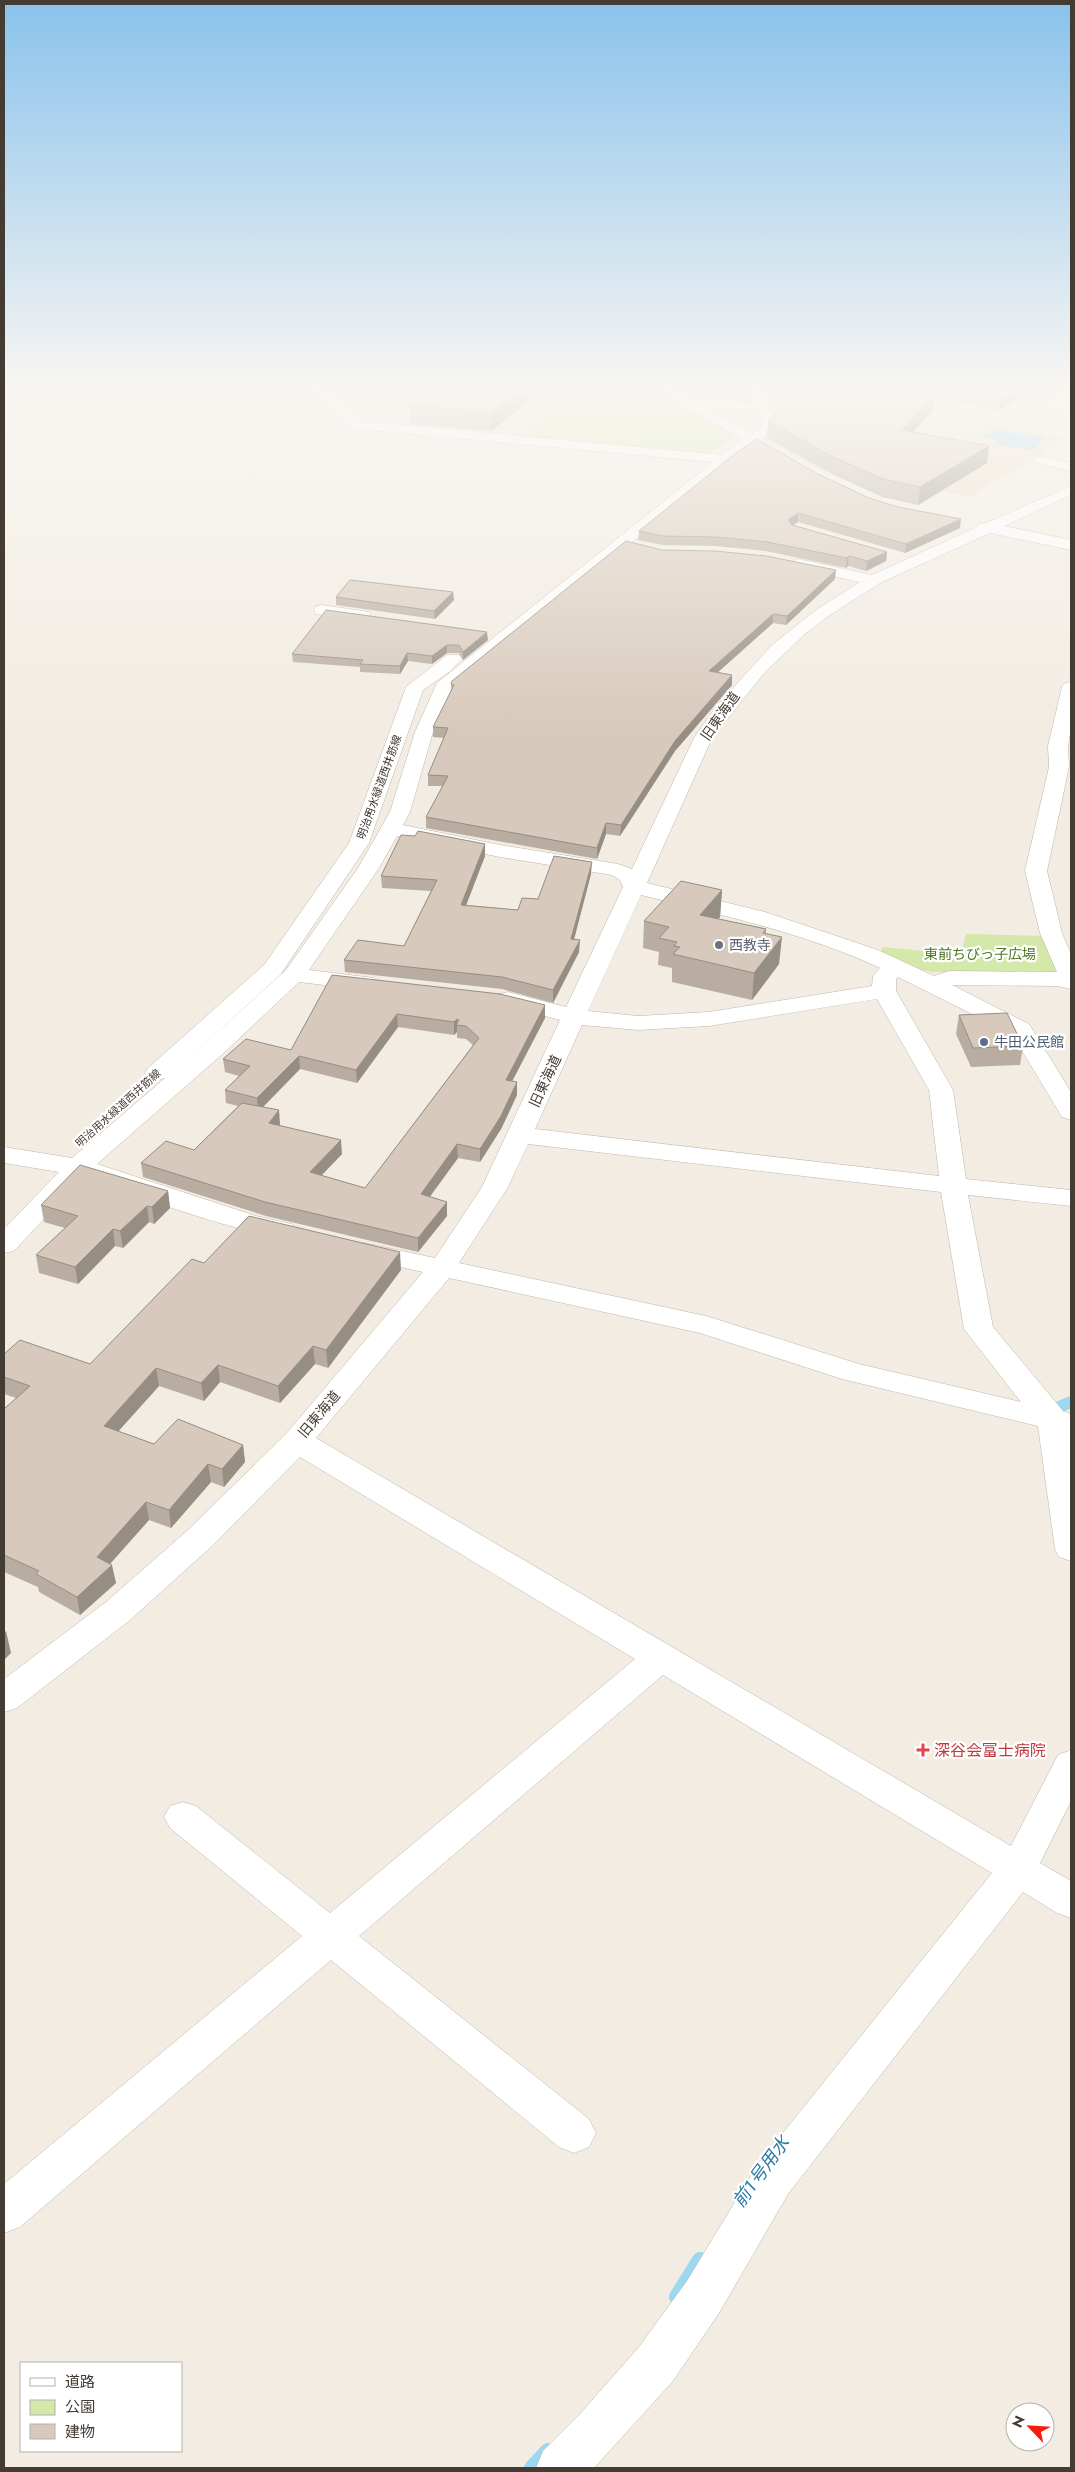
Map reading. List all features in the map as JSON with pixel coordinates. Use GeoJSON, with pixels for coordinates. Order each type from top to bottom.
{"type":"FeatureCollection","features":[{"type":"Feature","properties":{"kind":"street","name":"明治用水緑道西井筋線"},"geometry":{"type":"LineString","coordinates":[[4,1219],[67,1165],[272,970],[359,843],[415,687],[443,668],[455,656],[491,634],[502,621],[555,579],[580,563],[618,529],[655,503]]}},
{"type":"Feature","properties":{"kind":"street"},"geometry":{"type":"LineString","coordinates":[[4,1245],[67,1165],[218,1045],[294,974],[368,868],[400,812],[424,732],[443,687],[491,634],[621,543],[667,503]]}},
{"type":"Feature","properties":{"kind":"street","name":"旧東海道"},"geometry":{"type":"LineString","coordinates":[[4,1698],[118,1611],[200,1538],[297,1441],[442,1268],[495,1187],[703,738],[749,676],[810,620],[874,580],[1043,503]]}},
{"type":"Feature","properties":{"kind":"street"},"geometry":{"type":"LineString","coordinates":[[961,522],[1071,545]]}},
{"type":"Feature","properties":{"kind":"street"},"geometry":{"type":"LineString","coordinates":[[621,543],[643,549]]}},
{"type":"Feature","properties":{"kind":"street"},"geometry":{"type":"LineString","coordinates":[[886,555],[913,562]]}},
{"type":"Feature","properties":{"kind":"street"},"geometry":{"type":"LineString","coordinates":[[785,562],[874,580]]}},
{"type":"Feature","properties":{"kind":"street"},"geometry":{"type":"LineString","coordinates":[[309,624],[337,595]]}},
{"type":"Feature","properties":{"kind":"street"},"geometry":{"type":"LineString","coordinates":[[322,610],[381,618]]}},
{"type":"Feature","properties":{"kind":"street"},"geometry":{"type":"LineString","coordinates":[[402,682],[443,687]]}},
{"type":"Feature","properties":{"kind":"street"},"geometry":{"type":"LineString","coordinates":[[1071,687],[1058,746],[1065,766],[1036,871],[1051,933],[1071,981]]}},
{"type":"Feature","properties":{"kind":"street"},"geometry":{"type":"LineString","coordinates":[[390,828],[500,851],[618,870],[629,877],[633,886],[757,916],[870,955],[890,979],[941,1090],[953,1184],[979,1329],[1062,1421],[1071,1549]]}},
{"type":"Feature","properties":{"kind":"street"},"geometry":{"type":"LineString","coordinates":[[294,974],[383,984]]}},
{"type":"Feature","properties":{"kind":"street"},"geometry":{"type":"LineString","coordinates":[[934,985],[949,978],[1056,979],[1071,981]]}},
{"type":"Feature","properties":{"kind":"street"},"geometry":{"type":"LineString","coordinates":[[482,996],[502,998],[575,1017],[638,1023],[709,1019],[890,979],[934,985],[1022,1029],[1071,1112]]}},
{"type":"Feature","properties":{"kind":"street"},"geometry":{"type":"LineString","coordinates":[[520,1135],[812,1171],[953,1184],[1071,1198]]}},
{"type":"Feature","properties":{"kind":"street"},"geometry":{"type":"LineString","coordinates":[[4,1154],[67,1165],[248,1222],[302,1235]]}},
{"type":"Feature","properties":{"kind":"street"},"geometry":{"type":"LineString","coordinates":[[339,1244],[706,1325],[853,1372],[1062,1421]]}},
{"type":"Feature","properties":{"kind":"street"},"geometry":{"type":"LineString","coordinates":[[297,1441],[1071,1901]]}},
{"type":"Feature","properties":{"kind":"street"},"geometry":{"type":"LineString","coordinates":[[4,2212],[660,1658]]}},
{"type":"Feature","properties":{"kind":"street"},"geometry":{"type":"LineString","coordinates":[[560,2468],[656,2364],[703,2297],[773,2179],[1018,1869],[1071,1765]]}},
{"type":"Feature","properties":{"kind":"street"},"geometry":{"type":"LineString","coordinates":[[183,1817],[574,2133]]}},
{"type":"Feature","properties":{"kind":"green space","name":"東前ちびっ子広場"},"geometry":{"type":"Polygon","coordinates":[[[966,934],[1044,936],[1059,966],[1054,972],[933,972],[917,969],[881,952],[883,947],[961,955],[966,934]]]}},
{"type":"Feature","properties":{"kind":"building"},"geometry":{"type":"Polygon","coordinates":[[[673,503],[886,503],[961,519],[906,544],[798,513],[788,520],[792,525],[887,552],[867,561],[849,556],[847,558],[767,542],[716,537],[663,536],[639,531],[673,503]]]}},
{"type":"Feature","properties":{"kind":"building"},"geometry":{"type":"Polygon","coordinates":[[[626,541],[662,550],[715,551],[766,556],[836,570],[787,616],[773,614],[709,671],[732,675],[675,741],[621,825],[606,823],[597,848],[426,817],[448,776],[428,775],[448,728],[433,727],[454,685],[451,684],[452,681],[626,541]]]}},
{"type":"Feature","properties":{"kind":"building"},"geometry":{"type":"Polygon","coordinates":[[[350,580],[453,592],[434,611],[336,597],[350,580]]]}},
{"type":"Feature","properties":{"kind":"building"},"geometry":{"type":"Polygon","coordinates":[[[326,610],[487,632],[463,652],[459,645],[447,645],[432,656],[407,653],[400,666],[360,664],[363,660],[292,654],[326,610]]]}},
{"type":"Feature","properties":{"kind":"building"},"geometry":{"type":"Polygon","coordinates":[[[418,831],[485,844],[461,905],[518,910],[522,898],[538,899],[554,856],[592,862],[571,939],[580,940],[553,990],[502,977],[344,960],[358,940],[404,946],[437,880],[381,876],[401,835],[415,836],[418,831]]]}},
{"type":"Feature","properties":{"kind":"building"},"geometry":{"type":"Polygon","coordinates":[[[681,881],[722,890],[700,915],[766,929],[763,933],[782,937],[754,973],[673,954],[680,947],[674,946],[677,942],[659,938],[669,927],[644,921],[681,881]]]}},
{"type":"Feature","properties":{"kind":"building"},"geometry":{"type":"Polygon","coordinates":[[[332,975],[500,994],[545,1005],[506,1080],[517,1082],[501,1116],[480,1149],[457,1144],[421,1194],[447,1202],[418,1238],[265,1202],[141,1163],[166,1141],[194,1150],[242,1103],[279,1110],[269,1123],[341,1140],[310,1172],[365,1188],[479,1038],[466,1026],[456,1025],[459,1020],[457,1019],[454,1022],[397,1014],[356,1070],[299,1056],[257,1098],[225,1090],[250,1066],[223,1059],[246,1039],[291,1050],[332,975]]]}},
{"type":"Feature","properties":{"kind":"building"},"geometry":{"type":"Polygon","coordinates":[[[1007,1013],[1023,1046],[973,1048],[959,1015],[1007,1013]]]}},
{"type":"Feature","properties":{"kind":"building"},"geometry":{"type":"Polygon","coordinates":[[[80,1165],[168,1191],[152,1207],[147,1206],[120,1231],[113,1229],[75,1267],[36,1255],[78,1216],[41,1205],[80,1165]]]}},
{"type":"Feature","properties":{"kind":"building"},"geometry":{"type":"Polygon","coordinates":[[[249,1216],[400,1252],[326,1350],[313,1346],[278,1386],[218,1365],[201,1383],[156,1368],[104,1426],[154,1444],[178,1419],[243,1445],[222,1469],[208,1464],[169,1510],[146,1502],[97,1557],[112,1565],[77,1597],[36,1574],[39,1571],[4,1555],[4,1409],[30,1386],[4,1377],[4,1354],[20,1340],[90,1364],[192,1259],[204,1263],[249,1216]]]}},
{"type":"Feature","properties":{"kind":"waterway","name":"前１号用水"},"geometry":{"type":"LineString","coordinates":[[1057,1408],[1071,1402]]}},
{"type":"Feature","properties":{"kind":"waterway","name":"前１号用水"},"geometry":{"type":"LineString","coordinates":[[677,2297],[700,2260]]}},
{"type":"Feature","properties":{"kind":"waterway","name":"前１号用水"},"geometry":{"type":"LineString","coordinates":[[532,2468],[548,2451]]}},
{"type":"Feature","properties":{"kind":"place","name":"西教寺"},"geometry":{"type":"Point","coordinates":[719,945]}},
{"type":"Feature","properties":{"kind":"place","name":"牛田公民館"},"geometry":{"type":"Point","coordinates":[984,1042]}},
{"type":"Feature","properties":{"kind":"place","name":"深谷会富士病院"},"geometry":{"type":"Point","coordinates":[923,1750]}}]}
